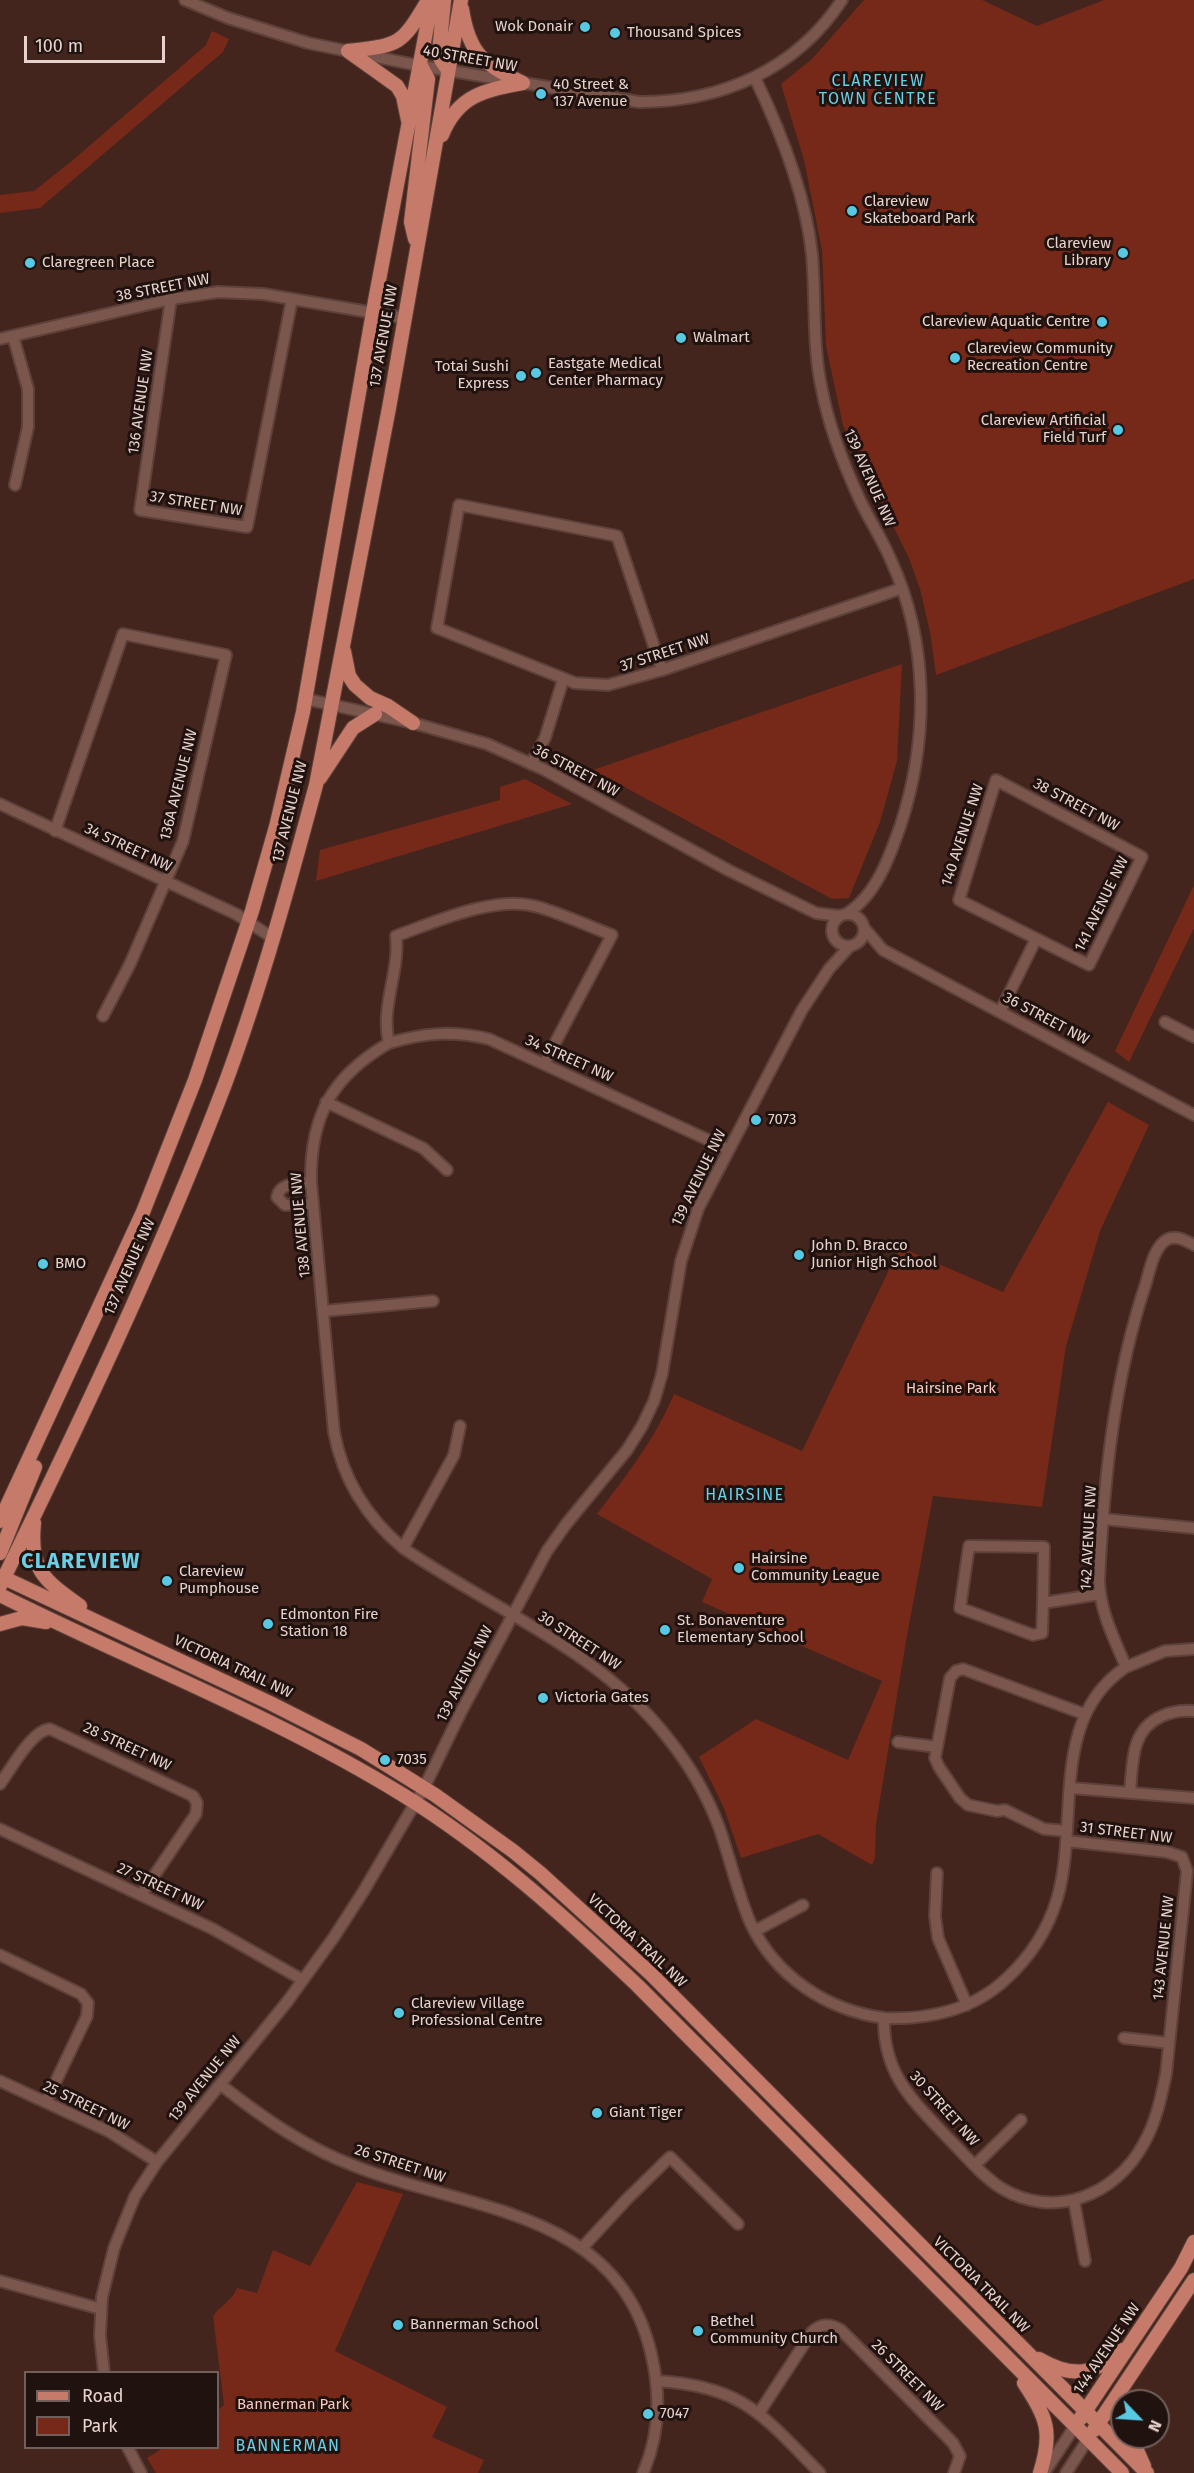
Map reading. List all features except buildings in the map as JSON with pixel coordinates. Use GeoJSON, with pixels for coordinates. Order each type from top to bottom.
{"type":"FeatureCollection","features":[{"type":"Feature","properties":{"kind":"main road"},"geometry":{"type":"LineString","coordinates":[[348,51],[383,47],[395,43],[410,31],[430,0]]}},
{"type":"Feature","properties":{"kind":"main road","name":"137 AVENUE NW"},"geometry":{"type":"LineString","coordinates":[[0,1521],[147,1202],[195,1080],[248,921],[276,827],[306,699],[374,313],[421,66],[430,0]]}},
{"type":"Feature","properties":{"kind":"main road"},"geometry":{"type":"LineString","coordinates":[[444,0],[439,53],[448,70]]}},
{"type":"Feature","properties":{"kind":"main road"},"geometry":{"type":"LineString","coordinates":[[461,0],[468,40],[485,62],[523,83]]}},
{"type":"Feature","properties":{"kind":"main road","name":"137 AVENUE NW"},"geometry":{"type":"LineString","coordinates":[[1,1580],[108,1359],[168,1222],[225,1084],[273,938],[316,784],[461,0]]}},
{"type":"Feature","properties":{"kind":"main road"},"geometry":{"type":"LineString","coordinates":[[348,51],[398,86],[403,96],[410,128]]}},
{"type":"Feature","properties":{"kind":"main road"},"geometry":{"type":"LineString","coordinates":[[417,243],[411,222],[428,79],[421,66]]}},
{"type":"Feature","properties":{"kind":"main road"},"geometry":{"type":"LineString","coordinates":[[434,153],[445,126],[469,98],[489,89],[523,83]]}},
{"type":"Feature","properties":{"kind":"main road"},"geometry":{"type":"LineString","coordinates":[[342,644],[349,676],[355,685],[370,698],[388,706],[413,723]]}},
{"type":"Feature","properties":{"kind":"main road"},"geometry":{"type":"LineString","coordinates":[[316,784],[353,728],[375,714]]}},
{"type":"Feature","properties":{"kind":"main road"},"geometry":{"type":"LineString","coordinates":[[0,1553],[39,1458],[65,1383]]}},
{"type":"Feature","properties":{"kind":"main road"},"geometry":{"type":"LineString","coordinates":[[0,1503],[18,1484]]}},
{"type":"Feature","properties":{"kind":"main road"},"geometry":{"type":"LineString","coordinates":[[35,1512],[32,1542],[34,1560],[39,1571],[52,1586],[103,1624]]}},
{"type":"Feature","properties":{"kind":"main road","name":"VICTORIA TRAIL NW"},"geometry":{"type":"LineString","coordinates":[[1,1580],[103,1624],[321,1727],[424,1788],[540,1873],[651,1974],[1147,2473]]}},
{"type":"Feature","properties":{"kind":"main road","name":"VICTORIA TRAIL NW"},"geometry":{"type":"LineString","coordinates":[[0,1595],[320,1747],[415,1803],[495,1861],[565,1917],[638,1986],[1122,2473]]}},
{"type":"Feature","properties":{"kind":"main road"},"geometry":{"type":"LineString","coordinates":[[0,1624],[22,1618],[63,1624]]}},
{"type":"Feature","properties":{"kind":"main road","name":"144 AVENUE NW"},"geometry":{"type":"LineString","coordinates":[[1075,2426],[1181,2268],[1194,2242]]}},
{"type":"Feature","properties":{"kind":"main road"},"geometry":{"type":"LineString","coordinates":[[1088,2439],[1194,2280]]}},
{"type":"Feature","properties":{"kind":"main road"},"geometry":{"type":"LineString","coordinates":[[1022,2349],[1054,2368],[1081,2372],[1095,2369],[1109,2361],[1135,2338]]}},
{"type":"Feature","properties":{"kind":"main road"},"geometry":{"type":"LineString","coordinates":[[1130,2389],[1145,2356]]}},
{"type":"Feature","properties":{"kind":"main road"},"geometry":{"type":"LineString","coordinates":[[1010,2361],[1046,2421],[1048,2443],[1042,2473]]}},
{"type":"Feature","properties":{"kind":"main road"},"geometry":{"type":"LineString","coordinates":[[1136,2449],[1147,2473]]}},
{"type":"Feature","properties":{"kind":"street","name":"40 STREET NW"},"geometry":{"type":"LineString","coordinates":[[185,0],[264,30],[348,51],[421,66],[615,99],[657,102],[711,94],[755,78]]}},
{"type":"Feature","properties":{"kind":"street"},"geometry":{"type":"LineString","coordinates":[[755,78],[809,39],[842,0]]}},
{"type":"Feature","properties":{"kind":"street","name":"139 AVENUE NW"},"geometry":{"type":"LineString","coordinates":[[755,78],[789,159],[810,237],[819,372],[829,420],[849,477],[889,556],[902,588],[913,624],[919,660],[921,705],[918,756],[898,833],[876,883],[858,907],[843,915]]}},
{"type":"Feature","properties":{"kind":"street","name":"38 STREET NW"},"geometry":{"type":"LineString","coordinates":[[0,339],[171,299],[218,292],[262,294],[404,318]]}},
{"type":"Feature","properties":{"kind":"street","name":"136 AVENUE NW"},"geometry":{"type":"LineString","coordinates":[[140,510],[171,299]]}},
{"type":"Feature","properties":{"kind":"street","name":"37 STREET NW"},"geometry":{"type":"LineString","coordinates":[[140,510],[247,527],[292,299]]}},
{"type":"Feature","properties":{"kind":"street"},"geometry":{"type":"LineString","coordinates":[[13,336],[28,388],[28,427],[15,485]]}},
{"type":"Feature","properties":{"kind":"street","name":"37 STREET NW"},"geometry":{"type":"LineString","coordinates":[[662,670],[617,536],[459,506],[437,628],[563,680],[587,685],[608,685],[662,670],[902,588]]}},
{"type":"Feature","properties":{"kind":"street","name":"136A AVENUE NW"},"geometry":{"type":"LineString","coordinates":[[56,831],[123,634],[226,655],[183,841],[130,964],[104,1016]]}},
{"type":"Feature","properties":{"kind":"street"},"geometry":{"type":"LineString","coordinates":[[531,764],[545,738],[563,680]]}},
{"type":"Feature","properties":{"kind":"street","name":"36 STREET NW"},"geometry":{"type":"LineString","coordinates":[[306,699],[466,737],[531,764],[728,870],[816,913],[843,915]]}},
{"type":"Feature","properties":{"kind":"street","name":"38 STREET NW"},"geometry":{"type":"LineString","coordinates":[[996,780],[1142,857]]}},
{"type":"Feature","properties":{"kind":"street","name":"140 AVENUE NW"},"geometry":{"type":"LineString","coordinates":[[996,780],[958,900],[1036,939]]}},
{"type":"Feature","properties":{"kind":"street","name":"34 STREET NW"},"geometry":{"type":"LineString","coordinates":[[0,804],[248,921],[273,938]]}},
{"type":"Feature","properties":{"kind":"street","name":"141 AVENUE NW"},"geometry":{"type":"LineString","coordinates":[[1036,939],[1089,965],[1142,857]]}},
{"type":"Feature","properties":{"kind":"street","name":"139 AVENUE NW"},"geometry":{"type":"LineString","coordinates":[[864,926],[868,894]]}},
{"type":"Feature","properties":{"kind":"street"},"geometry":{"type":"LineString","coordinates":[[389,1043],[386,1020],[398,953],[396,936],[469,910],[504,905],[536,906],[612,936],[544,1064]]}},
{"type":"Feature","properties":{"kind":"street","name":"36 STREET NW"},"geometry":{"type":"LineString","coordinates":[[816,913],[832,932]]}},
{"type":"Feature","properties":{"kind":"street"},"geometry":{"type":"LineString","coordinates":[[843,915],[856,916],[864,926],[862,939],[851,946],[839,944],[832,932],[833,924],[843,915]]}},
{"type":"Feature","properties":{"kind":"street","name":"36 STREET NW"},"geometry":{"type":"LineString","coordinates":[[864,926],[883,950]]}},
{"type":"Feature","properties":{"kind":"street","name":"139 AVENUE NW"},"geometry":{"type":"LineString","coordinates":[[829,969],[832,932]]}},
{"type":"Feature","properties":{"kind":"street"},"geometry":{"type":"LineString","coordinates":[[1000,1011],[1036,939]]}},
{"type":"Feature","properties":{"kind":"street","name":"139 AVENUE NW"},"geometry":{"type":"LineString","coordinates":[[104,2371],[100,2336],[101,2309],[107,2270],[120,2230],[135,2196],[157,2162],[303,1980],[363,1892],[424,1788],[461,1712],[538,1566],[557,1537],[627,1450],[648,1416],[662,1374],[684,1247],[698,1209],[802,1010],[829,969],[851,946]]}},
{"type":"Feature","properties":{"kind":"street","name":"36 STREET NW"},"geometry":{"type":"LineString","coordinates":[[851,946],[883,950],[1194,1115]]}},
{"type":"Feature","properties":{"kind":"street"},"geometry":{"type":"LineString","coordinates":[[1165,1022],[1194,1037]]}},
{"type":"Feature","properties":{"kind":"street","name":"34 STREET NW"},"geometry":{"type":"LineString","coordinates":[[389,1043],[429,1034],[463,1033],[489,1040],[728,1149]]}},
{"type":"Feature","properties":{"kind":"street","name":"138 AVENUE NW"},"geometry":{"type":"LineString","coordinates":[[343,1466],[334,1432],[310,1182],[314,1136],[326,1102],[333,1090],[352,1069],[389,1043]]}},
{"type":"Feature","properties":{"kind":"street"},"geometry":{"type":"LineString","coordinates":[[326,1102],[423,1148],[447,1170]]}},
{"type":"Feature","properties":{"kind":"street"},"geometry":{"type":"LineString","coordinates":[[310,1182],[285,1186],[280,1189],[277,1197],[285,1205],[313,1204]]}},
{"type":"Feature","properties":{"kind":"street","name":"142 AVENUE NW"},"geometry":{"type":"LineString","coordinates":[[1126,1667],[1106,1619],[1100,1594],[1103,1519],[1111,1432],[1126,1347],[1156,1253],[1170,1238],[1181,1239],[1194,1245]]}},
{"type":"Feature","properties":{"kind":"street"},"geometry":{"type":"LineString","coordinates":[[324,1311],[433,1301]]}},
{"type":"Feature","properties":{"kind":"street"},"geometry":{"type":"LineString","coordinates":[[403,1548],[454,1455],[460,1426]]}},
{"type":"Feature","properties":{"kind":"street","name":"30 STREET NW"},"geometry":{"type":"LineString","coordinates":[[343,1466],[351,1487],[366,1510],[381,1528],[403,1548],[569,1649],[602,1672],[631,1697],[667,1737],[694,1777],[718,1825],[746,1911],[755,1931],[777,1962],[805,1988],[843,2008],[884,2018],[887,2052],[902,2088],[975,2165],[993,2182],[1022,2197],[1044,2202],[1074,2201]]}},
{"type":"Feature","properties":{"kind":"street"},"geometry":{"type":"LineString","coordinates":[[1103,1519],[1194,1528]]}},
{"type":"Feature","properties":{"kind":"street"},"geometry":{"type":"LineString","coordinates":[[969,1546],[1044,1547],[1042,1603],[1042,1633],[1033,1635],[960,1608],[969,1546]]}},
{"type":"Feature","properties":{"kind":"street"},"geometry":{"type":"LineString","coordinates":[[1042,1603],[1100,1594]]}},
{"type":"Feature","properties":{"kind":"street"},"geometry":{"type":"LineString","coordinates":[[884,2018],[927,2017],[967,2005],[1001,1983],[1025,1959],[1041,1936],[1058,1898],[1076,1741],[1084,1714],[1102,1687],[1126,1667],[1165,1651],[1194,1649]]}},
{"type":"Feature","properties":{"kind":"street"},"geometry":{"type":"LineString","coordinates":[[898,1742],[937,1747],[950,1678],[956,1671],[963,1669],[1084,1714]]}},
{"type":"Feature","properties":{"kind":"street"},"geometry":{"type":"LineString","coordinates":[[1130,1792],[1135,1744],[1146,1726],[1172,1712],[1194,1711]]}},
{"type":"Feature","properties":{"kind":"street","name":"28 STREET NW"},"geometry":{"type":"LineString","coordinates":[[0,1784],[39,1731],[44,1729],[55,1730],[188,1792],[197,1803],[193,1820],[141,1895]]}},
{"type":"Feature","properties":{"kind":"street","name":"31 STREET NW"},"geometry":{"type":"LineString","coordinates":[[937,1747],[935,1758],[939,1767],[960,1798],[968,1805],[997,1811],[1005,1810],[1044,1829],[1066,1836],[1167,1852],[1182,1857]]}},
{"type":"Feature","properties":{"kind":"street"},"geometry":{"type":"LineString","coordinates":[[1071,1788],[1194,1798]]}},
{"type":"Feature","properties":{"kind":"street","name":"27 STREET NW"},"geometry":{"type":"LineString","coordinates":[[0,1829],[229,1938],[303,1980]]}},
{"type":"Feature","properties":{"kind":"street","name":"143 AVENUE NW"},"geometry":{"type":"LineString","coordinates":[[1074,2201],[1095,2193],[1115,2180],[1131,2165],[1140,2150],[1158,2107],[1166,2074],[1187,1870],[1182,1857]]}},
{"type":"Feature","properties":{"kind":"street"},"geometry":{"type":"LineString","coordinates":[[937,1873],[935,1916],[938,1938],[967,2005]]}},
{"type":"Feature","properties":{"kind":"street"},"geometry":{"type":"LineString","coordinates":[[755,1931],[803,1905]]}},
{"type":"Feature","properties":{"kind":"street"},"geometry":{"type":"LineString","coordinates":[[0,1955],[81,1994],[88,2003],[87,2016],[46,2102]]}},
{"type":"Feature","properties":{"kind":"street"},"geometry":{"type":"LineString","coordinates":[[1124,2038],[1169,2043]]}},
{"type":"Feature","properties":{"kind":"street","name":"25 STREET NW"},"geometry":{"type":"LineString","coordinates":[[0,2081],[110,2132],[157,2162]]}},
{"type":"Feature","properties":{"kind":"street","name":"26 STREET NW"},"geometry":{"type":"LineString","coordinates":[[221,2085],[278,2127],[344,2162],[392,2179],[526,2218],[566,2237],[582,2248],[605,2270],[632,2303],[646,2335],[657,2381]]}},
{"type":"Feature","properties":{"kind":"street","name":"30 STREET NW"},"geometry":{"type":"LineString","coordinates":[[975,2165],[1021,2120]]}},
{"type":"Feature","properties":{"kind":"street"},"geometry":{"type":"LineString","coordinates":[[582,2248],[670,2157],[738,2224]]}},
{"type":"Feature","properties":{"kind":"street"},"geometry":{"type":"LineString","coordinates":[[1074,2201],[1085,2261]]}},
{"type":"Feature","properties":{"kind":"street"},"geometry":{"type":"LineString","coordinates":[[0,2281],[101,2309]]}},
{"type":"Feature","properties":{"kind":"street","name":"26 STREET NW"},"geometry":{"type":"LineString","coordinates":[[759,2413],[812,2332],[816,2327],[826,2325],[841,2330],[953,2443],[960,2456],[954,2473]]}},
{"type":"Feature","properties":{"kind":"street"},"geometry":{"type":"LineString","coordinates":[[644,2473],[655,2439],[658,2410],[657,2381],[707,2387],[730,2395],[759,2413],[820,2473]]}},
{"type":"Feature","properties":{"kind":"street","name":"144 AVENUE NW"},"geometry":{"type":"LineString","coordinates":[[1042,2473],[1075,2426]]}},
{"type":"Feature","properties":{"kind":"street"},"geometry":{"type":"LineString","coordinates":[[1066,2473],[1088,2439]]}},
{"type":"Feature","properties":{"kind":"street"},"geometry":{"type":"LineString","coordinates":[[128,2449],[141,2473]]}},
{"type":"Feature","properties":{"kind":"green space"},"geometry":{"type":"Polygon","coordinates":[[[864,0],[982,0],[1037,26],[1104,0],[1194,0],[1194,579],[936,675],[930,632],[920,589],[909,558],[843,425],[826,346],[822,250],[804,160],[781,84],[812,59],[864,0]]]}},
{"type":"Feature","properties":{"kind":"green space"},"geometry":{"type":"Polygon","coordinates":[[[212,31],[229,39],[223,52],[40,208],[0,213],[0,195],[34,191],[206,45],[212,31]]]}},
{"type":"Feature","properties":{"kind":"green space"},"geometry":{"type":"Polygon","coordinates":[[[902,664],[897,761],[880,822],[849,898],[832,899],[593,770],[902,664]]]}},
{"type":"Feature","properties":{"kind":"green space"},"geometry":{"type":"Polygon","coordinates":[[[525,779],[572,804],[316,881],[320,850],[500,800],[500,787],[525,779]]]}},
{"type":"Feature","properties":{"kind":"green space"},"geometry":{"type":"Polygon","coordinates":[[[1194,885],[1194,928],[1129,1062],[1115,1051],[1194,885]]]}},
{"type":"Feature","properties":{"kind":"green space","name":"Hairsine Park"},"geometry":{"type":"Polygon","coordinates":[[[1108,1102],[1149,1125],[1100,1231],[1066,1346],[1042,1507],[933,1496],[906,1641],[876,1824],[875,1858],[872,1865],[818,1834],[741,1858],[724,1808],[699,1757],[756,1719],[848,1760],[882,1681],[702,1602],[712,1579],[597,1514],[630,1471],[674,1394],[802,1451],[900,1247],[1003,1292],[1108,1102]]]}},
{"type":"Feature","properties":{"kind":"green space","name":"Bannerman Park"},"geometry":{"type":"Polygon","coordinates":[[[357,2182],[403,2194],[335,2351],[447,2407],[432,2437],[484,2460],[478,2473],[156,2473],[147,2458],[161,2449],[219,2449],[219,2409],[224,2405],[213,2316],[233,2296],[237,2288],[257,2293],[273,2250],[310,2266],[357,2182]]]}},
{"type":"Feature","properties":{"kind":"place","name":"Wok Donair"},"geometry":{"type":"Point","coordinates":[585,27]}},
{"type":"Feature","properties":{"kind":"place","name":"Thousand Spices"},"geometry":{"type":"Point","coordinates":[615,33]}},
{"type":"Feature","properties":{"kind":"place","name":"40 Street & 137 Avenue"},"geometry":{"type":"Point","coordinates":[541,94]}},
{"type":"Feature","properties":{"kind":"place","name":"Clareview Skateboard Park"},"geometry":{"type":"Point","coordinates":[852,211]}},
{"type":"Feature","properties":{"kind":"place","name":"Clareview Library"},"geometry":{"type":"Point","coordinates":[1123,253]}},
{"type":"Feature","properties":{"kind":"place","name":"Claregreen Place"},"geometry":{"type":"Point","coordinates":[30,263]}},
{"type":"Feature","properties":{"kind":"place","name":"Clareview Aquatic Centre"},"geometry":{"type":"Point","coordinates":[1102,322]}},
{"type":"Feature","properties":{"kind":"place","name":"Walmart"},"geometry":{"type":"Point","coordinates":[681,338]}},
{"type":"Feature","properties":{"kind":"place","name":"Clareview Community Recreation Centre"},"geometry":{"type":"Point","coordinates":[955,358]}},
{"type":"Feature","properties":{"kind":"place","name":"Eastgate Medical Center Pharmacy"},"geometry":{"type":"Point","coordinates":[536,373]}},
{"type":"Feature","properties":{"kind":"place","name":"Totai Sushi Express"},"geometry":{"type":"Point","coordinates":[521,376]}},
{"type":"Feature","properties":{"kind":"place","name":"Clareview Artificial Field Turf"},"geometry":{"type":"Point","coordinates":[1118,430]}},
{"type":"Feature","properties":{"kind":"place","name":"7073"},"geometry":{"type":"Point","coordinates":[756,1120]}},
{"type":"Feature","properties":{"kind":"place","name":"John D. Bracco Junior High School"},"geometry":{"type":"Point","coordinates":[799,1255]}},
{"type":"Feature","properties":{"kind":"place","name":"BMO"},"geometry":{"type":"Point","coordinates":[43,1264]}},
{"type":"Feature","properties":{"kind":"place","name":"Hairsine Community League"},"geometry":{"type":"Point","coordinates":[739,1568]}},
{"type":"Feature","properties":{"kind":"place","name":"Clareview Pumphouse"},"geometry":{"type":"Point","coordinates":[167,1581]}},
{"type":"Feature","properties":{"kind":"place","name":"Edmonton Fire Station 18"},"geometry":{"type":"Point","coordinates":[268,1624]}},
{"type":"Feature","properties":{"kind":"place","name":"St. Bonaventure Elementary School"},"geometry":{"type":"Point","coordinates":[665,1630]}},
{"type":"Feature","properties":{"kind":"place","name":"Victoria Gates"},"geometry":{"type":"Point","coordinates":[543,1698]}},
{"type":"Feature","properties":{"kind":"place","name":"7035"},"geometry":{"type":"Point","coordinates":[385,1760]}},
{"type":"Feature","properties":{"kind":"place","name":"Clareview Village Professional Centre"},"geometry":{"type":"Point","coordinates":[399,2013]}},
{"type":"Feature","properties":{"kind":"place","name":"Giant Tiger"},"geometry":{"type":"Point","coordinates":[597,2113]}},
{"type":"Feature","properties":{"kind":"place","name":"Bannerman School"},"geometry":{"type":"Point","coordinates":[398,2325]}},
{"type":"Feature","properties":{"kind":"place","name":"Bethel Community Church"},"geometry":{"type":"Point","coordinates":[698,2331]}},
{"type":"Feature","properties":{"kind":"place","name":"7047"},"geometry":{"type":"Point","coordinates":[648,2414]}},
{"type":"Feature","properties":{"kind":"district","name":"CLAREVIEW TOWN CENTRE"},"geometry":{"type":"Point","coordinates":[878,91]}},
{"type":"Feature","properties":{"kind":"district","name":"HAIRSINE"},"geometry":{"type":"Point","coordinates":[745,1496]}},
{"type":"Feature","properties":{"kind":"district","name":"CLAREVIEW"},"geometry":{"type":"Point","coordinates":[81,1562]}},
{"type":"Feature","properties":{"kind":"district","name":"BANNERMAN"},"geometry":{"type":"Point","coordinates":[288,2447]}}]}
